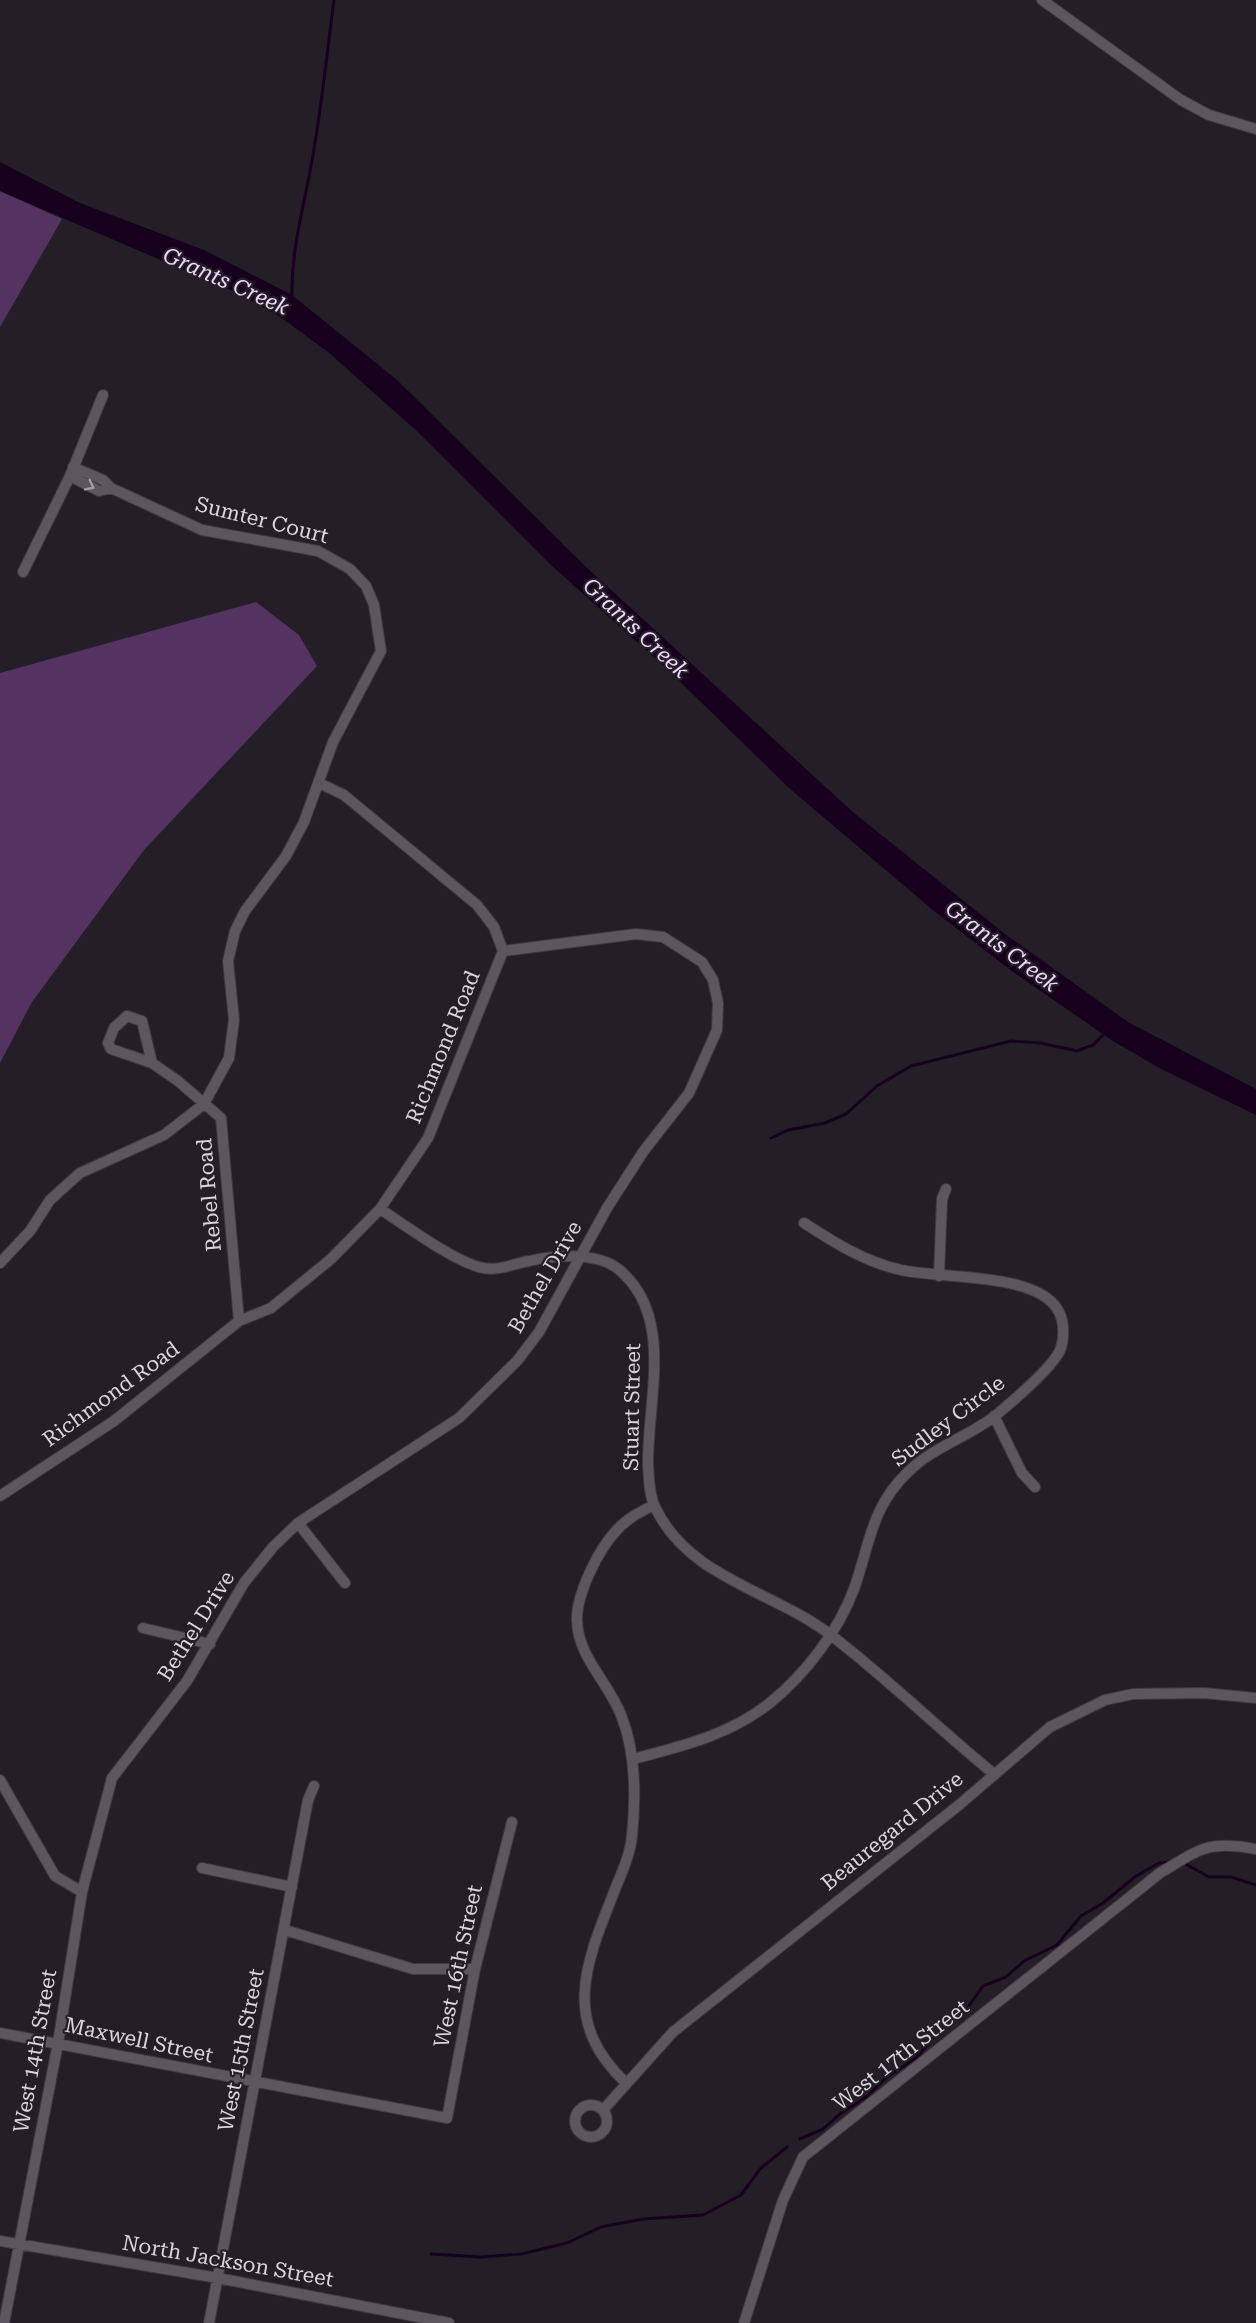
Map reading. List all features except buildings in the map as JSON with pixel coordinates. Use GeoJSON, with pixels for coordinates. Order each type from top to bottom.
{"type":"FeatureCollection","features":[{"type":"Feature","properties":{"kind":"street"},"geometry":{"type":"LineString","coordinates":[[1042,0],[1180,100],[1209,116],[1256,129]]}},
{"type":"Feature","properties":{"kind":"street"},"geometry":{"type":"LineString","coordinates":[[23,572],[72,471],[103,395]]}},
{"type":"Feature","properties":{"kind":"street","name":"Sumter Court"},"geometry":{"type":"LineString","coordinates":[[72,471],[103,480],[111,488],[202,530],[318,551],[350,569],[366,586],[374,605],[381,651],[333,742],[304,822],[286,856],[245,911],[235,931],[228,961],[234,1020],[231,1053],[204,1104]]}},
{"type":"Feature","properties":{"kind":"street","name":"Richmond Road"},"geometry":{"type":"LineString","coordinates":[[0,1496],[114,1421],[239,1321],[271,1308],[331,1259],[380,1209],[428,1138],[503,951],[494,927],[477,905],[344,795],[319,783]]}},
{"type":"Feature","properties":{"kind":"street","name":"Bethel Drive"},"geometry":{"type":"LineString","coordinates":[[82,1892],[112,1778],[187,1681],[244,1583],[297,1523],[459,1418],[492,1388],[539,1332],[579,1257],[643,1152],[689,1093],[717,1030],[718,1003],[713,980],[702,962],[663,937],[636,934],[503,951]]}},
{"type":"Feature","properties":{"kind":"street","name":"Rebel Road"},"geometry":{"type":"LineString","coordinates":[[152,1063],[142,1021],[127,1016],[114,1028],[108,1043],[111,1049],[152,1063],[221,1118],[224,1131],[239,1321]]}},
{"type":"Feature","properties":{"kind":"street"},"geometry":{"type":"LineString","coordinates":[[0,1263],[30,1231],[50,1200],[80,1173],[164,1135],[204,1104]]}},
{"type":"Feature","properties":{"kind":"street"},"geometry":{"type":"LineString","coordinates":[[939,1276],[942,1199],[946,1189]]}},
{"type":"Feature","properties":{"kind":"street","name":"Stuart Street"},"geometry":{"type":"LineString","coordinates":[[380,1209],[463,1260],[481,1268],[504,1269],[528,1261],[579,1257],[598,1259],[616,1267],[637,1289],[649,1313],[654,1340],[648,1437],[649,1477],[654,1505],[672,1536],[691,1556],[728,1578],[798,1613],[830,1634],[994,1774]]}},
{"type":"Feature","properties":{"kind":"street","name":"Sudley Circle"},"geometry":{"type":"LineString","coordinates":[[633,1759],[708,1739],[740,1725],[771,1702],[800,1675],[830,1634],[853,1591],[885,1496],[909,1471],[929,1455],[994,1416],[1058,1356],[1063,1335],[1060,1314],[1051,1299],[1033,1289],[1012,1284],[900,1270],[862,1258],[804,1223]]}},
{"type":"Feature","properties":{"kind":"street"},"geometry":{"type":"LineString","coordinates":[[994,1416],[1022,1473],[1035,1487]]}},
{"type":"Feature","properties":{"kind":"street"},"geometry":{"type":"LineString","coordinates":[[626,2083],[605,2064],[595,2046],[583,1987],[591,1950],[628,1857],[632,1837],[633,1759],[621,1715],[585,1652],[577,1621],[584,1587],[601,1552],[616,1531],[634,1515],[654,1505]]}},
{"type":"Feature","properties":{"kind":"street"},"geometry":{"type":"LineString","coordinates":[[297,1523],[345,1583]]}},
{"type":"Feature","properties":{"kind":"street"},"geometry":{"type":"LineString","coordinates":[[143,1628],[210,1644]]}},
{"type":"Feature","properties":{"kind":"street","name":"Beauregard Drive"},"geometry":{"type":"LineString","coordinates":[[603,2110],[673,2032],[1050,1727],[1105,1700],[1133,1694],[1204,1693],[1256,1698]]}},
{"type":"Feature","properties":{"kind":"street"},"geometry":{"type":"LineString","coordinates":[[0,1780],[55,1876],[82,1892]]}},
{"type":"Feature","properties":{"kind":"street","name":"West 15th Street"},"geometry":{"type":"LineString","coordinates":[[209,2323],[309,1800],[314,1786]]}},
{"type":"Feature","properties":{"kind":"street","name":"West 16th Street"},"geometry":{"type":"LineString","coordinates":[[447,2118],[475,1969],[512,1822]]}},
{"type":"Feature","properties":{"kind":"street","name":"West 17th Street"},"geometry":{"type":"LineString","coordinates":[[744,2323],[783,2200],[803,2157],[1160,1873],[1200,1849],[1227,1844],[1256,1850]]}},
{"type":"Feature","properties":{"kind":"street"},"geometry":{"type":"LineString","coordinates":[[202,1868],[292,1887]]}},
{"type":"Feature","properties":{"kind":"street","name":"West 14th Street"},"geometry":{"type":"LineString","coordinates":[[4,2323],[58,2043],[82,1892]]}},
{"type":"Feature","properties":{"kind":"street"},"geometry":{"type":"LineString","coordinates":[[285,1930],[413,1969],[475,1969]]}},
{"type":"Feature","properties":{"kind":"street","name":"Maxwell Street"},"geometry":{"type":"LineString","coordinates":[[0,2033],[447,2118]]}},
{"type":"Feature","properties":{"kind":"street","name":"North Jackson Street"},"geometry":{"type":"LineString","coordinates":[[0,2241],[218,2278],[449,2323]]}},
{"type":"Feature","properties":{"kind":"shaded area"},"geometry":{"type":"Polygon","coordinates":[[[0,191],[62,219],[0,327],[0,191]]]}},
{"type":"Feature","properties":{"kind":"shaded area"},"geometry":{"type":"Polygon","coordinates":[[[256,602],[299,635],[317,666],[144,850],[32,1002],[0,1063],[0,673],[256,602]]]}},
{"type":"Feature","properties":{"kind":"water","name":"Grants Creek"},"geometry":{"type":"Polygon","coordinates":[[[0,162],[80,203],[204,250],[292,295],[396,379],[585,566],[854,813],[1005,934],[1128,1022],[1256,1089],[1256,1115],[1159,1068],[1113,1041],[1013,972],[934,911],[789,788],[665,667],[552,566],[419,433],[328,352],[279,316],[235,292],[0,191],[0,162]]]}},
{"type":"Feature","properties":{"kind":"waterway","name":"Grants Creek"},"geometry":{"type":"LineString","coordinates":[[292,296],[296,243],[316,136],[334,0]]}},
{"type":"Feature","properties":{"kind":"waterway"},"geometry":{"type":"LineString","coordinates":[[771,1138],[788,1130],[825,1123],[846,1114],[877,1086],[911,1066],[1011,1041],[1040,1043],[1077,1051],[1093,1045],[1106,1032]]}},
{"type":"Feature","properties":{"kind":"waterway"},"geometry":{"type":"LineString","coordinates":[[800,2139],[823,2129],[840,2114],[866,2097],[887,2077],[916,2058],[935,2036],[966,2010],[983,1986],[1006,1977],[1024,1961],[1057,1945],[1081,1916],[1103,1903],[1136,1876],[1159,1863],[1170,1862]]}},
{"type":"Feature","properties":{"kind":"waterway"},"geometry":{"type":"LineString","coordinates":[[1184,1863],[1209,1877],[1231,1877],[1256,1885]]}},
{"type":"Feature","properties":{"kind":"waterway"},"geometry":{"type":"LineString","coordinates":[[431,2254],[481,2257],[521,2254],[567,2243],[601,2227],[643,2219],[703,2215],[741,2195],[760,2169],[787,2147]]}}]}
